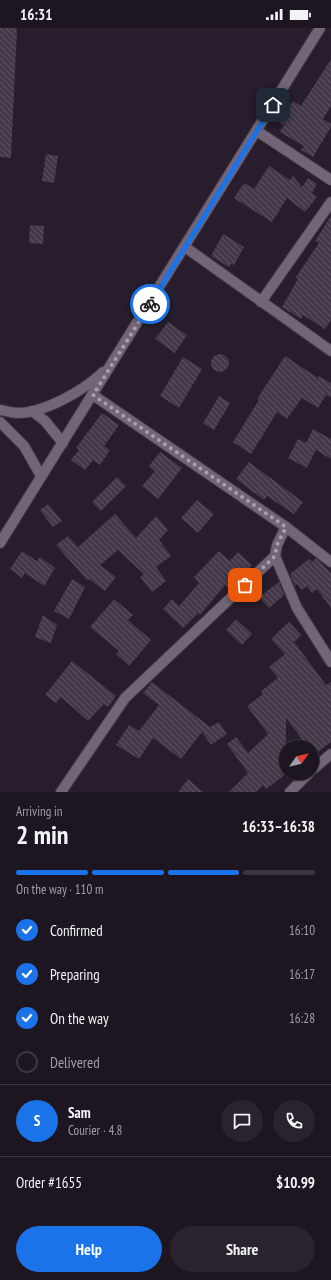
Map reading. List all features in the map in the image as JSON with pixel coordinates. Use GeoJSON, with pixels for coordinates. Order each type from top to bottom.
{"type":"FeatureCollection","features":[{"type":"Feature","properties":{"kind":"street"},"geometry":{"type":"LineString","coordinates":[[0,543],[320,28]]}},
{"type":"Feature","properties":{"kind":"street"},"geometry":{"type":"LineString","coordinates":[[257,131],[331,180]]}},
{"type":"Feature","properties":{"kind":"street"},"geometry":{"type":"LineString","coordinates":[[261,302],[331,202]]}},
{"type":"Feature","properties":{"kind":"street"},"geometry":{"type":"LineString","coordinates":[[185,247],[261,302],[330,349]]}},
{"type":"Feature","properties":{"kind":"street"},"geometry":{"type":"LineString","coordinates":[[0,410],[18,413],[32,411],[58,401],[94,381],[113,362]]}},
{"type":"Feature","properties":{"kind":"street"},"geometry":{"type":"LineString","coordinates":[[93,395],[286,527],[331,562]]}},
{"type":"Feature","properties":{"kind":"street"},"geometry":{"type":"LineString","coordinates":[[32,411],[45,420],[63,443]]}},
{"type":"Feature","properties":{"kind":"street"},"geometry":{"type":"LineString","coordinates":[[0,422],[24,446],[41,476]]}},
{"type":"Feature","properties":{"kind":"street"},"geometry":{"type":"LineString","coordinates":[[286,527],[277,545],[275,556],[297,608],[331,662]]}},
{"type":"Feature","properties":{"kind":"street"},"geometry":{"type":"LineString","coordinates":[[61,792],[126,698],[275,556]]}},
{"type":"Feature","properties":{"kind":"street"},"geometry":{"type":"LineString","coordinates":[[319,764],[331,754]]}},
{"type":"Feature","properties":{"kind":"street"},"geometry":{"type":"LineString","coordinates":[[290,792],[301,780]]}},
{"type":"Feature","properties":{"kind":"building"},"geometry":{"type":"Polygon","coordinates":[[[0,28],[17,28],[11,158],[0,157],[0,28]]]}},
{"type":"Feature","properties":{"kind":"building"},"geometry":{"type":"Polygon","coordinates":[[[331,59],[331,106],[323,119],[331,124],[331,127],[313,157],[301,150],[304,146],[280,132],[284,125],[280,123],[293,101],[301,106],[331,59]]]}},
{"type":"Feature","properties":{"kind":"building"},"geometry":{"type":"Polygon","coordinates":[[[46,154],[58,156],[54,183],[42,181],[46,154]]]}},
{"type":"Feature","properties":{"kind":"building"},"geometry":{"type":"Polygon","coordinates":[[[269,166],[290,180],[293,176],[302,187],[308,178],[317,184],[312,193],[317,197],[305,212],[287,198],[272,222],[234,198],[244,183],[254,189],[269,166]]]}},
{"type":"Feature","properties":{"kind":"building"},"geometry":{"type":"Polygon","coordinates":[[[331,216],[331,320],[325,329],[303,315],[301,319],[282,307],[298,279],[296,277],[319,243],[315,241],[331,216]]]}},
{"type":"Feature","properties":{"kind":"building"},"geometry":{"type":"Polygon","coordinates":[[[30,225],[44,226],[43,244],[29,243],[30,225]]]}},
{"type":"Feature","properties":{"kind":"building"},"geometry":{"type":"Polygon","coordinates":[[[223,234],[244,247],[234,265],[231,264],[229,267],[211,256],[223,234]]]}},
{"type":"Feature","properties":{"kind":"building"},"geometry":{"type":"Polygon","coordinates":[[[168,322],[187,335],[175,353],[155,339],[168,322]]]}},
{"type":"Feature","properties":{"kind":"building"},"geometry":{"type":"Polygon","coordinates":[[[220,354],[226,357],[229,363],[226,369],[220,372],[214,369],[211,363],[214,357],[220,354]]]}},
{"type":"Feature","properties":{"kind":"building"},"geometry":{"type":"Polygon","coordinates":[[[285,356],[318,378],[319,376],[331,383],[331,397],[326,395],[318,408],[302,398],[287,419],[277,412],[251,454],[233,442],[259,400],[257,399],[285,356]]]}},
{"type":"Feature","properties":{"kind":"building"},"geometry":{"type":"Polygon","coordinates":[[[183,357],[202,369],[179,408],[160,396],[183,357]]]}},
{"type":"Feature","properties":{"kind":"building"},"geometry":{"type":"Polygon","coordinates":[[[219,396],[230,403],[214,430],[203,423],[219,396]]]}},
{"type":"Feature","properties":{"kind":"building"},"geometry":{"type":"Polygon","coordinates":[[[102,413],[119,425],[104,446],[110,450],[100,465],[93,460],[85,470],[71,460],[79,450],[76,448],[102,413]]]}},
{"type":"Feature","properties":{"kind":"building"},"geometry":{"type":"Polygon","coordinates":[[[313,429],[331,439],[331,459],[316,450],[307,468],[288,458],[298,439],[306,443],[313,429]]]}},
{"type":"Feature","properties":{"kind":"building"},"geometry":{"type":"Polygon","coordinates":[[[160,452],[182,468],[158,499],[142,486],[155,471],[149,466],[160,452]]]}},
{"type":"Feature","properties":{"kind":"building"},"geometry":{"type":"Polygon","coordinates":[[[249,462],[303,502],[294,514],[267,496],[264,500],[236,479],[249,462]]]}},
{"type":"Feature","properties":{"kind":"building"},"geometry":{"type":"Polygon","coordinates":[[[117,477],[126,486],[101,511],[92,502],[117,477]]]}},
{"type":"Feature","properties":{"kind":"building"},"geometry":{"type":"Polygon","coordinates":[[[197,500],[214,514],[198,533],[181,518],[197,500]]]}},
{"type":"Feature","properties":{"kind":"building"},"geometry":{"type":"Polygon","coordinates":[[[48,504],[62,521],[53,527],[40,510],[48,504]]]}},
{"type":"Feature","properties":{"kind":"building"},"geometry":{"type":"Polygon","coordinates":[[[115,514],[136,538],[156,516],[168,530],[159,540],[171,556],[156,567],[166,581],[152,592],[140,577],[144,574],[118,550],[100,565],[116,577],[105,591],[89,579],[88,581],[56,545],[68,536],[78,547],[115,514]]]}},
{"type":"Feature","properties":{"kind":"building"},"geometry":{"type":"Polygon","coordinates":[[[22,551],[37,561],[40,557],[55,568],[44,586],[25,573],[22,578],[10,569],[22,551]]]}},
{"type":"Feature","properties":{"kind":"building"},"geometry":{"type":"Polygon","coordinates":[[[219,551],[230,561],[238,552],[252,565],[230,590],[225,585],[200,615],[198,613],[183,628],[163,609],[172,599],[179,606],[199,583],[194,577],[219,551]]]}},
{"type":"Feature","properties":{"kind":"building"},"geometry":{"type":"Polygon","coordinates":[[[316,558],[331,573],[331,608],[317,589],[312,593],[307,586],[302,590],[297,584],[295,586],[290,574],[309,559],[312,562],[316,558]]]}},
{"type":"Feature","properties":{"kind":"building"},"geometry":{"type":"Polygon","coordinates":[[[72,579],[85,587],[69,619],[54,611],[72,579]]]}},
{"type":"Feature","properties":{"kind":"building"},"geometry":{"type":"Polygon","coordinates":[[[279,582],[284,595],[269,608],[259,597],[279,582]]]}},
{"type":"Feature","properties":{"kind":"building"},"geometry":{"type":"Polygon","coordinates":[[[114,599],[133,615],[128,620],[151,640],[129,666],[116,654],[119,651],[90,627],[114,599]]]}},
{"type":"Feature","properties":{"kind":"building"},"geometry":{"type":"Polygon","coordinates":[[[43,615],[57,625],[51,643],[35,637],[43,615]]]}},
{"type":"Feature","properties":{"kind":"building"},"geometry":{"type":"Polygon","coordinates":[[[236,619],[252,634],[242,645],[226,630],[236,619]]]}},
{"type":"Feature","properties":{"kind":"building"},"geometry":{"type":"Polygon","coordinates":[[[289,622],[301,635],[294,642],[326,685],[331,682],[331,742],[319,751],[319,740],[303,740],[286,718],[286,740],[279,740],[279,779],[266,789],[263,785],[256,792],[229,792],[248,773],[227,744],[236,737],[248,753],[268,734],[247,706],[263,694],[261,691],[278,678],[269,667],[285,654],[271,639],[289,622]]]}},
{"type":"Feature","properties":{"kind":"building"},"geometry":{"type":"Polygon","coordinates":[[[72,661],[116,696],[108,707],[104,704],[88,721],[61,697],[56,703],[45,695],[72,661]]]}},
{"type":"Feature","properties":{"kind":"building"},"geometry":{"type":"Polygon","coordinates":[[[152,682],[210,727],[219,722],[227,734],[211,745],[202,732],[181,759],[153,738],[139,759],[116,745],[129,725],[139,731],[159,705],[143,693],[152,682]]]}},
{"type":"Feature","properties":{"kind":"building"},"geometry":{"type":"Polygon","coordinates":[[[188,779],[203,792],[178,792],[188,779]]]}},
{"type":"Feature","properties":{"kind":"way so far"},"geometry":{"type":"LineString","coordinates":[[150,304],[93,395],[112,406],[286,527],[277,545],[275,556],[245,585]]}},
{"type":"Feature","properties":{"kind":"route"},"geometry":{"type":"LineString","coordinates":[[150,304],[273,105]]}}]}
